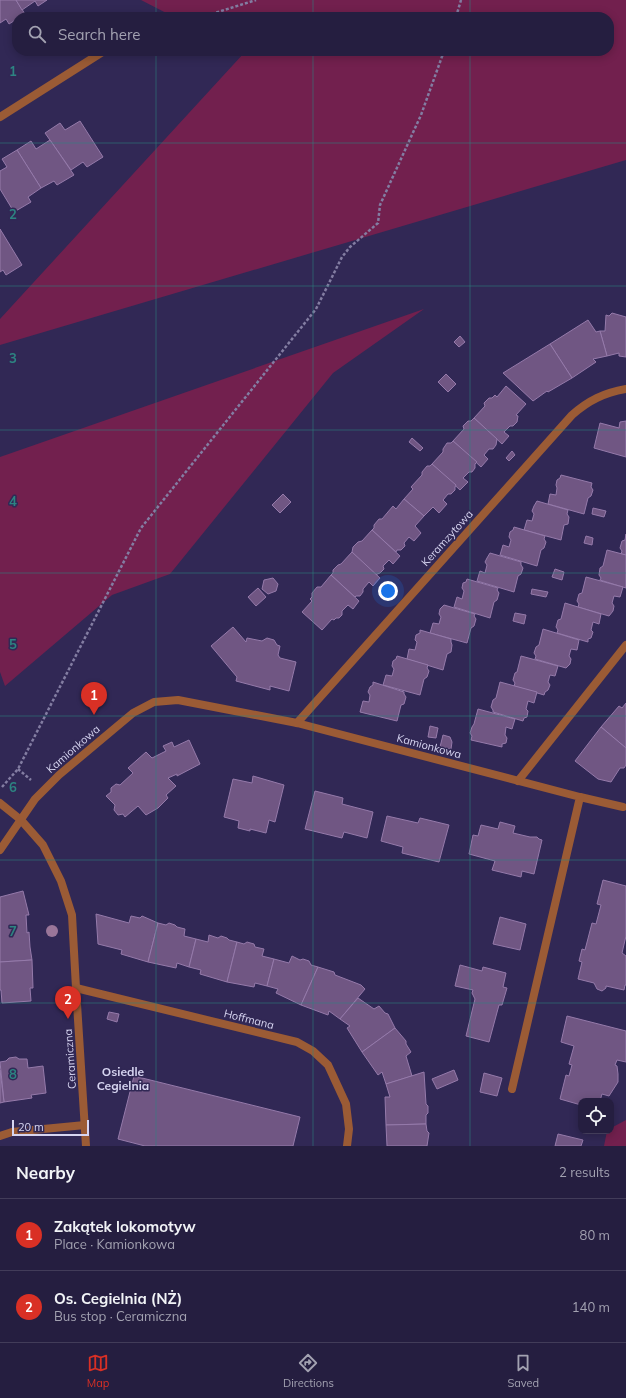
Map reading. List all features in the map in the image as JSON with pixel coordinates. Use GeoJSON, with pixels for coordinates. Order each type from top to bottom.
{"type":"FeatureCollection","features":[{"type":"Feature","properties":{"kind":"street"},"geometry":{"type":"LineString","coordinates":[[0,117],[96,56]]}},
{"type":"Feature","properties":{"kind":"street","name":"Keramzytowa"},"geometry":{"type":"LineString","coordinates":[[297,723],[572,415],[593,399],[614,391],[626,389]]}},
{"type":"Feature","properties":{"kind":"street"},"geometry":{"type":"LineString","coordinates":[[518,781],[626,645]]}},
{"type":"Feature","properties":{"kind":"street","name":"Kamionkowa"},"geometry":{"type":"LineString","coordinates":[[0,850],[35,799],[59,775],[133,712],[154,702],[178,700],[297,723],[623,807]]}},
{"type":"Feature","properties":{"kind":"street"},"geometry":{"type":"LineString","coordinates":[[512,1089],[580,797]]}},
{"type":"Feature","properties":{"kind":"street","name":"Ceramiczna"},"geometry":{"type":"LineString","coordinates":[[0,803],[21,820],[43,845],[61,881],[72,915],[86,1146]]}},
{"type":"Feature","properties":{"kind":"street","name":"Hoffmana"},"geometry":{"type":"LineString","coordinates":[[76,988],[296,1042],[313,1051],[328,1065],[346,1104],[349,1129],[347,1146]]}},
{"type":"Feature","properties":{"kind":"street"},"geometry":{"type":"LineString","coordinates":[[0,1136],[12,1132],[85,1125]]}},
{"type":"Feature","properties":{"kind":"path"},"geometry":{"type":"LineString","coordinates":[[218,12],[256,0]]}},
{"type":"Feature","properties":{"kind":"path"},"geometry":{"type":"LineString","coordinates":[[458,12],[462,0]]}},
{"type":"Feature","properties":{"kind":"path"},"geometry":{"type":"LineString","coordinates":[[0,790],[18,768],[141,528],[316,309],[342,257],[350,247],[378,223],[380,205],[421,115],[442,56]]}},
{"type":"Feature","properties":{"kind":"shaded area"},"geometry":{"type":"Polygon","coordinates":[[[141,0],[626,0],[626,160],[0,345],[0,319],[241,56],[614,56],[614,12],[164,12],[141,0]]]}},
{"type":"Feature","properties":{"kind":"shaded area"},"geometry":{"type":"Polygon","coordinates":[[[424,309],[333,373],[170,574],[112,595],[5,686],[0,672],[0,457],[424,309]]]}},
{"type":"Feature","properties":{"kind":"shaded area"},"geometry":{"type":"Polygon","coordinates":[[[626,1120],[626,1146],[604,1146],[606,1134],[614,1134],[614,1126],[626,1120]]]}},
{"type":"Feature","properties":{"kind":"building"},"geometry":{"type":"Polygon","coordinates":[[[0,0],[16,0],[24,12],[12,12],[12,22],[9,24],[6,19],[0,23],[0,0]]]}},
{"type":"Feature","properties":{"kind":"building"},"geometry":{"type":"Polygon","coordinates":[[[16,0],[47,0],[38,6],[35,1],[22,10],[16,0]]]}},
{"type":"Feature","properties":{"kind":"building"},"geometry":{"type":"Polygon","coordinates":[[[80,121],[103,157],[87,167],[83,162],[71,170],[45,133],[60,123],[65,130],[80,121]]]}},
{"type":"Feature","properties":{"kind":"building"},"geometry":{"type":"Polygon","coordinates":[[[50,140],[74,175],[57,185],[54,181],[41,188],[17,150],[31,141],[36,149],[50,140]]]}},
{"type":"Feature","properties":{"kind":"building"},"geometry":{"type":"Polygon","coordinates":[[[17,150],[41,188],[28,197],[31,202],[14,212],[0,189],[0,171],[7,167],[2,159],[17,150]]]}},
{"type":"Feature","properties":{"kind":"building"},"geometry":{"type":"Polygon","coordinates":[[[0,229],[22,265],[6,275],[3,270],[0,272],[0,229]]]}},
{"type":"Feature","properties":{"kind":"building"},"geometry":{"type":"Polygon","coordinates":[[[612,313],[626,317],[626,357],[619,356],[619,353],[607,356],[600,331],[605,331],[606,315],[609,316],[612,313]]]}},
{"type":"Feature","properties":{"kind":"building"},"geometry":{"type":"Polygon","coordinates":[[[588,320],[596,332],[600,331],[607,356],[593,359],[596,362],[572,378],[550,344],[588,320]]]}},
{"type":"Feature","properties":{"kind":"building"},"geometry":{"type":"Polygon","coordinates":[[[460,336],[465,342],[459,347],[454,342],[460,336]]]}},
{"type":"Feature","properties":{"kind":"building"},"geometry":{"type":"Polygon","coordinates":[[[550,344],[572,378],[548,392],[547,391],[533,401],[503,373],[550,344]]]}},
{"type":"Feature","properties":{"kind":"building"},"geometry":{"type":"Polygon","coordinates":[[[446,374],[456,384],[448,392],[438,382],[446,374]]]}},
{"type":"Feature","properties":{"kind":"building"},"geometry":{"type":"Polygon","coordinates":[[[506,386],[526,404],[516,415],[518,416],[517,422],[504,432],[509,436],[502,444],[474,418],[485,406],[484,403],[489,398],[492,398],[495,395],[497,397],[506,386]]]}},
{"type":"Feature","properties":{"kind":"building"},"geometry":{"type":"Polygon","coordinates":[[[474,418],[497,439],[496,445],[493,449],[489,449],[484,455],[488,459],[481,467],[453,441],[464,429],[463,426],[474,418]]]}},
{"type":"Feature","properties":{"kind":"building"},"geometry":{"type":"Polygon","coordinates":[[[626,421],[626,457],[594,448],[600,423],[619,428],[620,422],[626,421]]]}},
{"type":"Feature","properties":{"kind":"building"},"geometry":{"type":"Polygon","coordinates":[[[412,438],[423,448],[420,451],[409,442],[412,438]]]}},
{"type":"Feature","properties":{"kind":"building"},"geometry":{"type":"Polygon","coordinates":[[[453,441],[477,462],[472,472],[469,472],[463,478],[468,482],[460,490],[432,464],[443,452],[443,449],[447,443],[451,443],[453,441]]]}},
{"type":"Feature","properties":{"kind":"building"},"geometry":{"type":"Polygon","coordinates":[[[512,451],[515,455],[509,461],[506,458],[512,451]]]}},
{"type":"Feature","properties":{"kind":"building"},"geometry":{"type":"Polygon","coordinates":[[[432,464],[456,485],[455,490],[451,494],[448,494],[443,500],[447,504],[439,513],[433,507],[424,516],[404,499],[413,489],[411,487],[422,475],[422,472],[427,466],[432,464]]]}},
{"type":"Feature","properties":{"kind":"building"},"geometry":{"type":"Polygon","coordinates":[[[561,475],[592,483],[591,487],[593,490],[591,496],[588,498],[584,514],[548,504],[550,494],[556,495],[557,480],[561,475]]]}},
{"type":"Feature","properties":{"kind":"building"},"geometry":{"type":"Polygon","coordinates":[[[283,494],[291,502],[280,513],[272,505],[283,494]]]}},
{"type":"Feature","properties":{"kind":"building"},"geometry":{"type":"Polygon","coordinates":[[[404,499],[424,516],[415,526],[421,533],[414,541],[409,537],[404,543],[405,546],[396,552],[372,530],[379,519],[382,519],[393,506],[396,509],[404,499]]]}},
{"type":"Feature","properties":{"kind":"building"},"geometry":{"type":"Polygon","coordinates":[[[537,501],[568,510],[568,524],[564,525],[561,540],[524,530],[527,520],[532,521],[534,514],[532,511],[537,501]]]}},
{"type":"Feature","properties":{"kind":"building"},"geometry":{"type":"Polygon","coordinates":[[[593,508],[606,511],[604,517],[592,514],[593,508]]]}},
{"type":"Feature","properties":{"kind":"building"},"geometry":{"type":"Polygon","coordinates":[[[514,527],[545,536],[544,539],[546,542],[544,548],[541,550],[537,566],[500,555],[503,545],[509,547],[511,540],[509,537],[510,532],[514,527]]]}},
{"type":"Feature","properties":{"kind":"building"},"geometry":{"type":"Polygon","coordinates":[[[372,530],[400,556],[393,564],[389,560],[383,566],[384,569],[375,575],[352,552],[353,547],[358,542],[362,541],[372,530]]]}},
{"type":"Feature","properties":{"kind":"building"},"geometry":{"type":"Polygon","coordinates":[[[626,534],[626,555],[621,554],[622,551],[620,548],[622,541],[625,540],[626,534]]]}},
{"type":"Feature","properties":{"kind":"building"},"geometry":{"type":"Polygon","coordinates":[[[586,536],[593,538],[592,545],[584,543],[586,536]]]}},
{"type":"Feature","properties":{"kind":"building"},"geometry":{"type":"Polygon","coordinates":[[[607,550],[626,555],[626,588],[600,580],[600,568],[603,566],[607,550]]]}},
{"type":"Feature","properties":{"kind":"building"},"geometry":{"type":"Polygon","coordinates":[[[352,552],[380,578],[373,586],[369,582],[363,589],[360,596],[355,597],[331,575],[333,570],[352,552]]]}},
{"type":"Feature","properties":{"kind":"building"},"geometry":{"type":"Polygon","coordinates":[[[490,553],[521,562],[523,568],[521,574],[518,576],[514,592],[477,581],[480,571],[485,573],[487,565],[485,562],[490,553]]]}},
{"type":"Feature","properties":{"kind":"building"},"geometry":{"type":"Polygon","coordinates":[[[555,569],[564,572],[562,580],[552,577],[555,569]]]}},
{"type":"Feature","properties":{"kind":"building"},"geometry":{"type":"Polygon","coordinates":[[[331,575],[359,601],[353,609],[348,605],[342,611],[342,615],[339,618],[334,620],[332,619],[322,630],[302,612],[312,601],[310,599],[312,597],[312,593],[317,587],[321,587],[331,575]]]}},
{"type":"Feature","properties":{"kind":"building"},"geometry":{"type":"Polygon","coordinates":[[[586,577],[623,587],[620,597],[614,596],[612,603],[614,606],[613,611],[609,616],[578,607],[579,604],[577,601],[579,594],[582,593],[586,577]]]}},
{"type":"Feature","properties":{"kind":"building"},"geometry":{"type":"Polygon","coordinates":[[[273,578],[278,584],[276,591],[268,594],[262,589],[264,580],[273,578]]]}},
{"type":"Feature","properties":{"kind":"building"},"geometry":{"type":"Polygon","coordinates":[[[467,579],[498,588],[497,590],[499,593],[497,600],[494,602],[490,618],[454,607],[457,597],[462,599],[464,591],[462,588],[463,583],[466,582],[467,579]]]}},
{"type":"Feature","properties":{"kind":"building"},"geometry":{"type":"Polygon","coordinates":[[[258,588],[266,597],[256,606],[248,597],[258,588]]]}},
{"type":"Feature","properties":{"kind":"building"},"geometry":{"type":"Polygon","coordinates":[[[532,589],[548,592],[546,597],[531,594],[532,589]]]}},
{"type":"Feature","properties":{"kind":"building"},"geometry":{"type":"Polygon","coordinates":[[[565,603],[601,614],[599,624],[593,622],[591,630],[593,632],[591,638],[588,639],[588,642],[557,633],[558,630],[556,627],[558,620],[561,619],[565,603]]]}},
{"type":"Feature","properties":{"kind":"building"},"geometry":{"type":"Polygon","coordinates":[[[444,605],[475,614],[474,616],[476,619],[474,626],[471,628],[467,643],[430,633],[433,623],[439,624],[441,617],[439,614],[440,609],[444,605]]]}},
{"type":"Feature","properties":{"kind":"building"},"geometry":{"type":"Polygon","coordinates":[[[515,613],[526,615],[524,624],[513,621],[515,613]]]}},
{"type":"Feature","properties":{"kind":"building"},"geometry":{"type":"Polygon","coordinates":[[[233,627],[246,642],[247,638],[262,641],[267,638],[274,640],[277,645],[280,646],[278,655],[280,658],[296,662],[289,691],[270,686],[270,690],[236,681],[237,677],[211,646],[233,627]]]}},
{"type":"Feature","properties":{"kind":"building"},"geometry":{"type":"Polygon","coordinates":[[[543,629],[579,640],[577,650],[571,649],[569,656],[571,659],[570,664],[566,668],[535,659],[536,656],[534,653],[536,647],[539,645],[543,629]]]}},
{"type":"Feature","properties":{"kind":"building"},"geometry":{"type":"Polygon","coordinates":[[[420,630],[451,639],[451,652],[447,654],[443,670],[407,659],[409,649],[415,650],[417,642],[415,640],[416,635],[420,633],[420,630]]]}},
{"type":"Feature","properties":{"kind":"building"},"geometry":{"type":"Polygon","coordinates":[[[397,656],[428,665],[427,668],[429,671],[427,677],[424,679],[420,695],[383,685],[386,675],[392,676],[394,669],[392,666],[393,661],[397,656]]]}},
{"type":"Feature","properties":{"kind":"building"},"geometry":{"type":"Polygon","coordinates":[[[521,656],[558,666],[555,676],[550,675],[548,682],[550,685],[544,695],[514,686],[515,683],[513,680],[515,673],[517,672],[521,656]]]}},
{"type":"Feature","properties":{"kind":"building"},"geometry":{"type":"Polygon","coordinates":[[[373,682],[404,692],[406,697],[404,704],[401,705],[397,721],[360,712],[363,701],[369,702],[370,695],[368,692],[370,687],[373,685],[373,682]]]}},
{"type":"Feature","properties":{"kind":"building"},"geometry":{"type":"Polygon","coordinates":[[[500,682],[537,692],[534,703],[528,701],[526,709],[528,711],[527,717],[524,718],[523,721],[493,712],[491,707],[493,700],[496,698],[500,682]]]}},
{"type":"Feature","properties":{"kind":"building"},"geometry":{"type":"Polygon","coordinates":[[[626,703],[626,748],[601,727],[619,706],[622,708],[626,703]]]}},
{"type":"Feature","properties":{"kind":"building"},"geometry":{"type":"Polygon","coordinates":[[[478,709],[515,719],[512,729],[506,727],[506,743],[502,744],[502,747],[471,740],[472,736],[470,733],[478,709]]]}},
{"type":"Feature","properties":{"kind":"building"},"geometry":{"type":"Polygon","coordinates":[[[430,726],[438,728],[436,738],[428,737],[430,726]]]}},
{"type":"Feature","properties":{"kind":"building"},"geometry":{"type":"Polygon","coordinates":[[[601,727],[626,748],[626,765],[624,768],[620,768],[611,782],[598,779],[575,761],[601,727]]]}},
{"type":"Feature","properties":{"kind":"building"},"geometry":{"type":"Polygon","coordinates":[[[443,735],[450,737],[452,742],[451,749],[440,747],[443,735]]]}},
{"type":"Feature","properties":{"kind":"building"},"geometry":{"type":"Polygon","coordinates":[[[189,740],[200,764],[177,776],[177,774],[168,778],[176,786],[166,795],[168,798],[158,808],[146,815],[138,806],[125,817],[123,814],[118,815],[114,810],[115,805],[106,796],[111,792],[111,788],[116,784],[120,785],[133,773],[128,768],[146,752],[152,758],[166,751],[163,746],[172,742],[174,747],[189,740]]]}},
{"type":"Feature","properties":{"kind":"building"},"geometry":{"type":"Polygon","coordinates":[[[253,776],[284,785],[275,822],[269,820],[266,833],[238,828],[239,821],[224,817],[233,779],[252,783],[253,776]]]}},
{"type":"Feature","properties":{"kind":"building"},"geometry":{"type":"Polygon","coordinates":[[[315,791],[343,798],[342,804],[373,812],[367,838],[344,832],[342,838],[305,829],[315,791]]]}},
{"type":"Feature","properties":{"kind":"building"},"geometry":{"type":"Polygon","coordinates":[[[387,816],[418,823],[420,818],[449,825],[439,862],[402,853],[403,847],[381,841],[387,816]]]}},
{"type":"Feature","properties":{"kind":"building"},"geometry":{"type":"Polygon","coordinates":[[[500,822],[515,826],[513,833],[537,837],[542,840],[534,874],[522,871],[521,877],[492,870],[495,861],[469,854],[473,835],[478,836],[481,825],[498,829],[500,822]]]}},
{"type":"Feature","properties":{"kind":"building"},"geometry":{"type":"Polygon","coordinates":[[[603,880],[626,886],[626,936],[622,953],[626,956],[626,985],[624,990],[606,986],[606,988],[602,991],[597,989],[594,983],[578,979],[582,962],[579,961],[582,949],[585,950],[592,923],[596,924],[601,905],[597,904],[603,880]]]}},
{"type":"Feature","properties":{"kind":"building"},"geometry":{"type":"Polygon","coordinates":[[[23,891],[29,915],[26,915],[27,933],[29,932],[32,960],[0,962],[0,897],[23,891]]]}},
{"type":"Feature","properties":{"kind":"building"},"geometry":{"type":"Polygon","coordinates":[[[96,914],[129,923],[131,916],[140,918],[142,916],[158,923],[148,962],[121,954],[122,950],[98,944],[96,914]]]}},
{"type":"Feature","properties":{"kind":"building"},"geometry":{"type":"Polygon","coordinates":[[[500,917],[526,924],[520,950],[493,944],[500,917]]]}},
{"type":"Feature","properties":{"kind":"building"},"geometry":{"type":"Polygon","coordinates":[[[158,923],[166,925],[169,923],[185,929],[184,936],[196,939],[189,967],[177,963],[176,968],[148,962],[158,923]]]}},
{"type":"Feature","properties":{"kind":"building"},"geometry":{"type":"Polygon","coordinates":[[[209,935],[218,938],[221,936],[237,942],[227,982],[200,974],[201,970],[189,967],[196,939],[208,942],[209,935]]]}},
{"type":"Feature","properties":{"kind":"building"},"geometry":{"type":"Polygon","coordinates":[[[237,942],[254,944],[255,947],[264,949],[262,956],[274,959],[267,986],[255,983],[254,987],[227,982],[237,942]]]}},
{"type":"Feature","properties":{"kind":"building"},"geometry":{"type":"Polygon","coordinates":[[[292,956],[300,960],[303,959],[309,961],[311,965],[318,967],[301,1005],[276,993],[278,989],[267,986],[274,959],[289,963],[292,956]]]}},
{"type":"Feature","properties":{"kind":"building"},"geometry":{"type":"Polygon","coordinates":[[[32,960],[33,988],[30,988],[31,1001],[2,1003],[0,990],[0,962],[32,960]]]}},
{"type":"Feature","properties":{"kind":"building"},"geometry":{"type":"Polygon","coordinates":[[[460,965],[482,971],[483,967],[506,973],[503,987],[507,988],[502,1005],[499,1005],[489,1042],[466,1036],[475,999],[472,993],[473,990],[455,986],[460,965]]]}},
{"type":"Feature","properties":{"kind":"building"},"geometry":{"type":"Polygon","coordinates":[[[318,967],[334,972],[335,975],[361,985],[365,989],[340,1019],[329,1011],[328,1015],[301,1005],[318,967]]]}},
{"type":"Feature","properties":{"kind":"building"},"geometry":{"type":"Polygon","coordinates":[[[358,998],[374,1009],[379,1006],[385,1013],[388,1014],[395,1028],[362,1052],[347,1028],[350,1026],[340,1019],[358,998]]]}},
{"type":"Feature","properties":{"kind":"building"},"geometry":{"type":"Polygon","coordinates":[[[109,1012],[119,1014],[117,1022],[107,1019],[109,1012]]]}},
{"type":"Feature","properties":{"kind":"building"},"geometry":{"type":"Polygon","coordinates":[[[567,1016],[626,1031],[626,1062],[617,1060],[615,1065],[617,1066],[618,1082],[609,1096],[602,1094],[601,1098],[578,1098],[578,1104],[560,1099],[566,1075],[569,1076],[572,1065],[569,1064],[574,1046],[561,1042],[567,1016]]]}},
{"type":"Feature","properties":{"kind":"building"},"geometry":{"type":"Polygon","coordinates":[[[395,1028],[406,1041],[406,1044],[411,1052],[406,1056],[412,1076],[386,1084],[382,1072],[378,1075],[362,1052],[395,1028]]]}},
{"type":"Feature","properties":{"kind":"building"},"geometry":{"type":"Polygon","coordinates":[[[16,1057],[19,1059],[27,1059],[28,1068],[43,1066],[46,1093],[31,1095],[32,1098],[4,1102],[0,1062],[16,1057]]]}},
{"type":"Feature","properties":{"kind":"building"},"geometry":{"type":"Polygon","coordinates":[[[0,1070],[4,1102],[0,1103],[0,1070]]]}},
{"type":"Feature","properties":{"kind":"building"},"geometry":{"type":"Polygon","coordinates":[[[454,1070],[458,1080],[437,1089],[432,1079],[454,1070]]]}},
{"type":"Feature","properties":{"kind":"building"},"geometry":{"type":"Polygon","coordinates":[[[424,1072],[426,1104],[428,1106],[426,1124],[386,1125],[385,1097],[390,1097],[386,1084],[424,1072]]]}},
{"type":"Feature","properties":{"kind":"building"},"geometry":{"type":"Polygon","coordinates":[[[484,1073],[502,1078],[497,1096],[480,1092],[484,1073]]]}},
{"type":"Feature","properties":{"kind":"building"},"geometry":{"type":"Polygon","coordinates":[[[134,1076],[300,1117],[293,1146],[145,1146],[118,1139],[134,1076]]]}},
{"type":"Feature","properties":{"kind":"building"},"geometry":{"type":"Polygon","coordinates":[[[426,1124],[427,1131],[429,1133],[427,1146],[387,1146],[386,1125],[426,1124]]]}},
{"type":"Feature","properties":{"kind":"building"},"geometry":{"type":"Polygon","coordinates":[[[558,1134],[583,1140],[581,1146],[555,1146],[558,1134]]]}},
{"type":"Feature","properties":{"kind":"place","name":"Zakątek lokomotyw"},"geometry":{"type":"Point","coordinates":[94,715]}},
{"type":"Feature","properties":{"kind":"place","name":"Os. Cegielnia (NŻ)"},"geometry":{"type":"Point","coordinates":[68,1019]}},
{"type":"Feature","properties":{"kind":"district","name":"Osiedle Cegielnia"},"geometry":{"type":"Point","coordinates":[123,1079]}}]}
